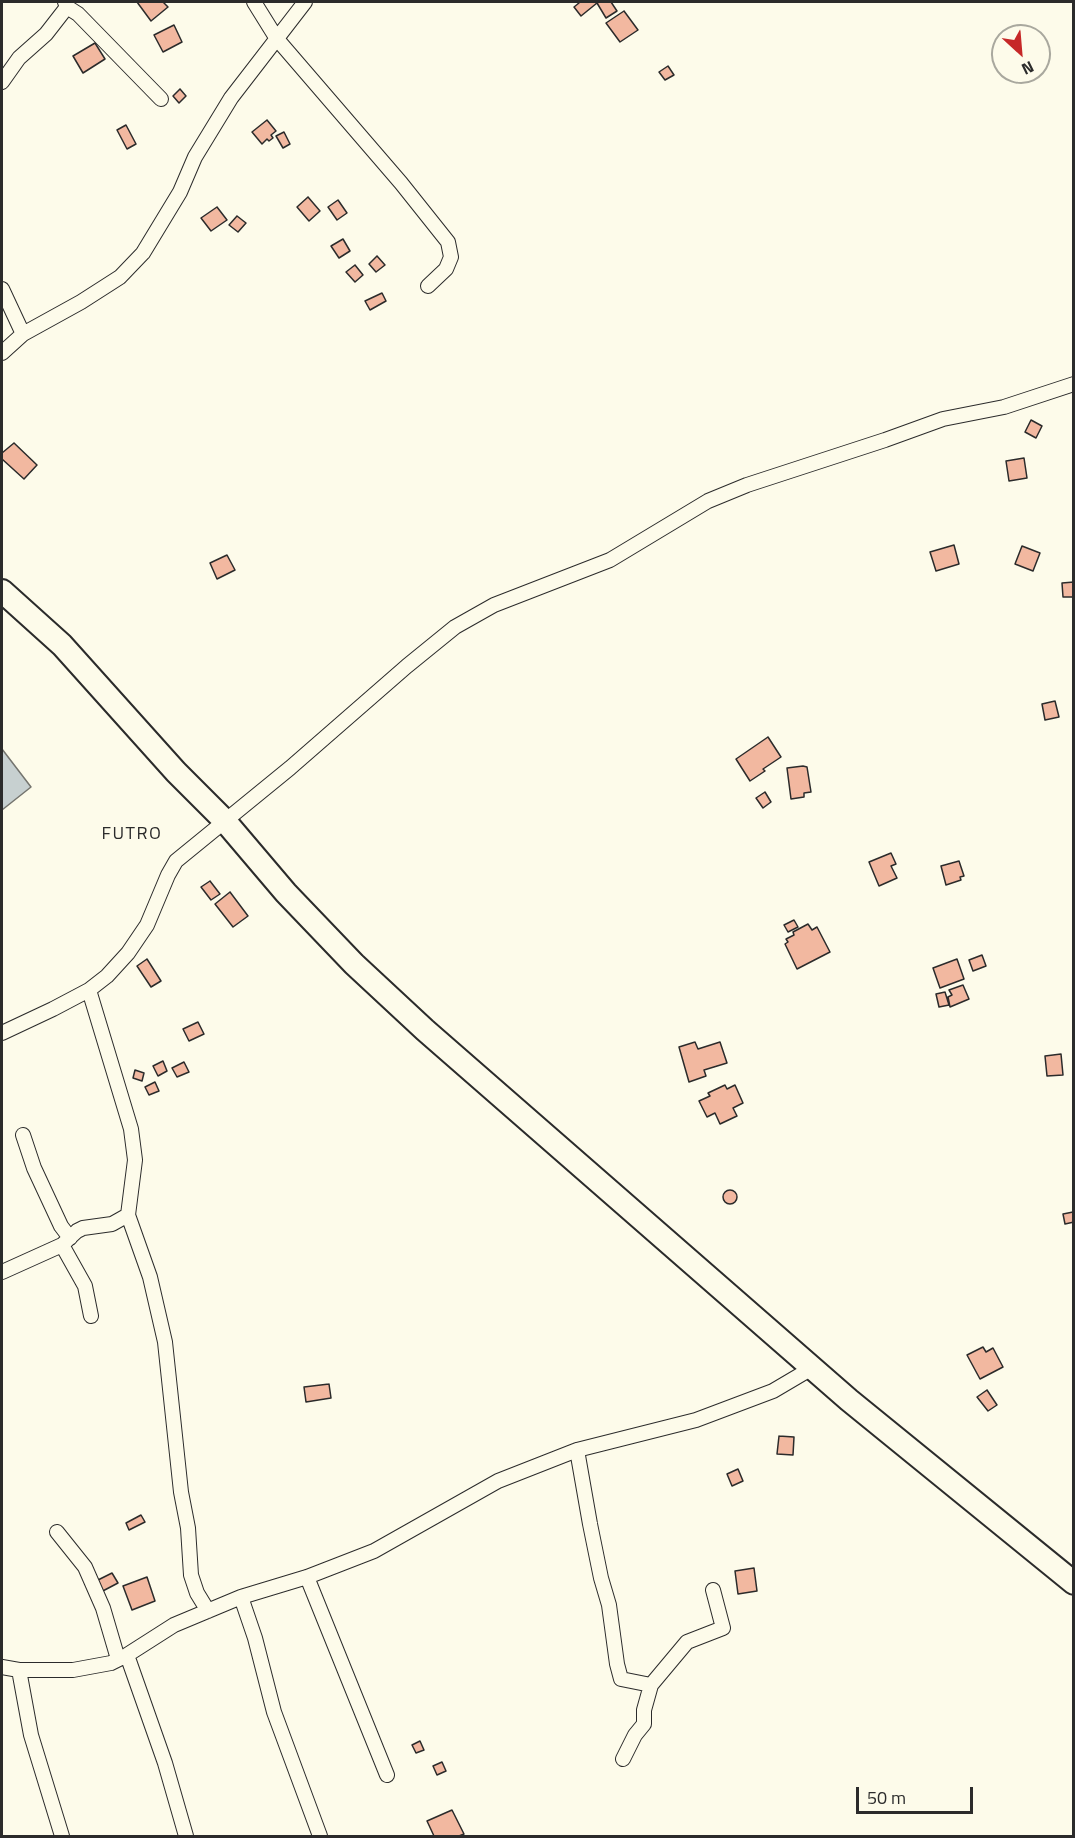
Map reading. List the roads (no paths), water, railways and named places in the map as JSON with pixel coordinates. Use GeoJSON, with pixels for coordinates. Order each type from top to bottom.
{"type":"FeatureCollection","features":[{"type":"Feature","properties":{"kind":"main road"},"geometry":{"type":"LineString","coordinates":[[2,591],[62,645],[176,772],[224,820],[286,893],[362,971],[425,1030],[849,1400],[1074,1583]]}},
{"type":"Feature","properties":{"kind":"street"},"geometry":{"type":"LineString","coordinates":[[254,2],[277,39],[401,183],[448,242],[451,257],[446,269],[428,286]]}},
{"type":"Feature","properties":{"kind":"street"},"geometry":{"type":"LineString","coordinates":[[2,353],[24,334],[120,277],[143,253],[180,192],[195,157],[231,98],[305,2]]}},
{"type":"Feature","properties":{"kind":"street"},"geometry":{"type":"LineString","coordinates":[[2,82],[19,58],[46,34],[66,4],[161,99]]}},
{"type":"Feature","properties":{"kind":"street"},"geometry":{"type":"LineString","coordinates":[[2,289],[24,334]]}},
{"type":"Feature","properties":{"kind":"street"},"geometry":{"type":"LineString","coordinates":[[2,1033],[89,990],[107,976],[138,940],[147,925],[176,861],[290,768],[455,627],[494,605],[610,560],[708,501],[747,485],[943,419],[1004,407],[1074,384]]}},
{"type":"Feature","properties":{"kind":"street"},"geometry":{"type":"LineString","coordinates":[[89,990],[115,1069],[131,1129],[135,1160],[128,1215],[150,1277],[165,1342],[181,1492],[188,1528],[190,1575],[208,1611]]}},
{"type":"Feature","properties":{"kind":"street"},"geometry":{"type":"LineString","coordinates":[[23,1135],[34,1168],[85,1286],[91,1316]]}},
{"type":"Feature","properties":{"kind":"street"},"geometry":{"type":"LineString","coordinates":[[2,1272],[66,1242],[83,1228],[112,1224],[128,1215]]}},
{"type":"Feature","properties":{"kind":"street"},"geometry":{"type":"LineString","coordinates":[[2,1667],[19,1670],[73,1670],[111,1663],[174,1624],[241,1597],[374,1551],[498,1481],[577,1450],[696,1420],[773,1391],[812,1368]]}},
{"type":"Feature","properties":{"kind":"street"},"geometry":{"type":"LineString","coordinates":[[577,1450],[601,1578],[609,1605],[621,1678],[651,1685]]}},
{"type":"Feature","properties":{"kind":"street"},"geometry":{"type":"LineString","coordinates":[[57,1532],[85,1567],[103,1608],[165,1763],[186,1836]]}},
{"type":"Feature","properties":{"kind":"street"},"geometry":{"type":"LineString","coordinates":[[307,1576],[387,1775]]}},
{"type":"Feature","properties":{"kind":"street"},"geometry":{"type":"LineString","coordinates":[[623,1759],[635,1735],[644,1724],[644,1710],[651,1685],[687,1642],[723,1628],[713,1590]]}},
{"type":"Feature","properties":{"kind":"street"},"geometry":{"type":"LineString","coordinates":[[241,1597],[255,1638],[274,1712],[320,1836]]}},
{"type":"Feature","properties":{"kind":"street"},"geometry":{"type":"LineString","coordinates":[[19,1670],[31,1735],[63,1836]]}},
{"type":"Feature","properties":{"kind":"district","name":"FUTRO"},"geometry":{"type":"Point","coordinates":[132,835]}}]}
